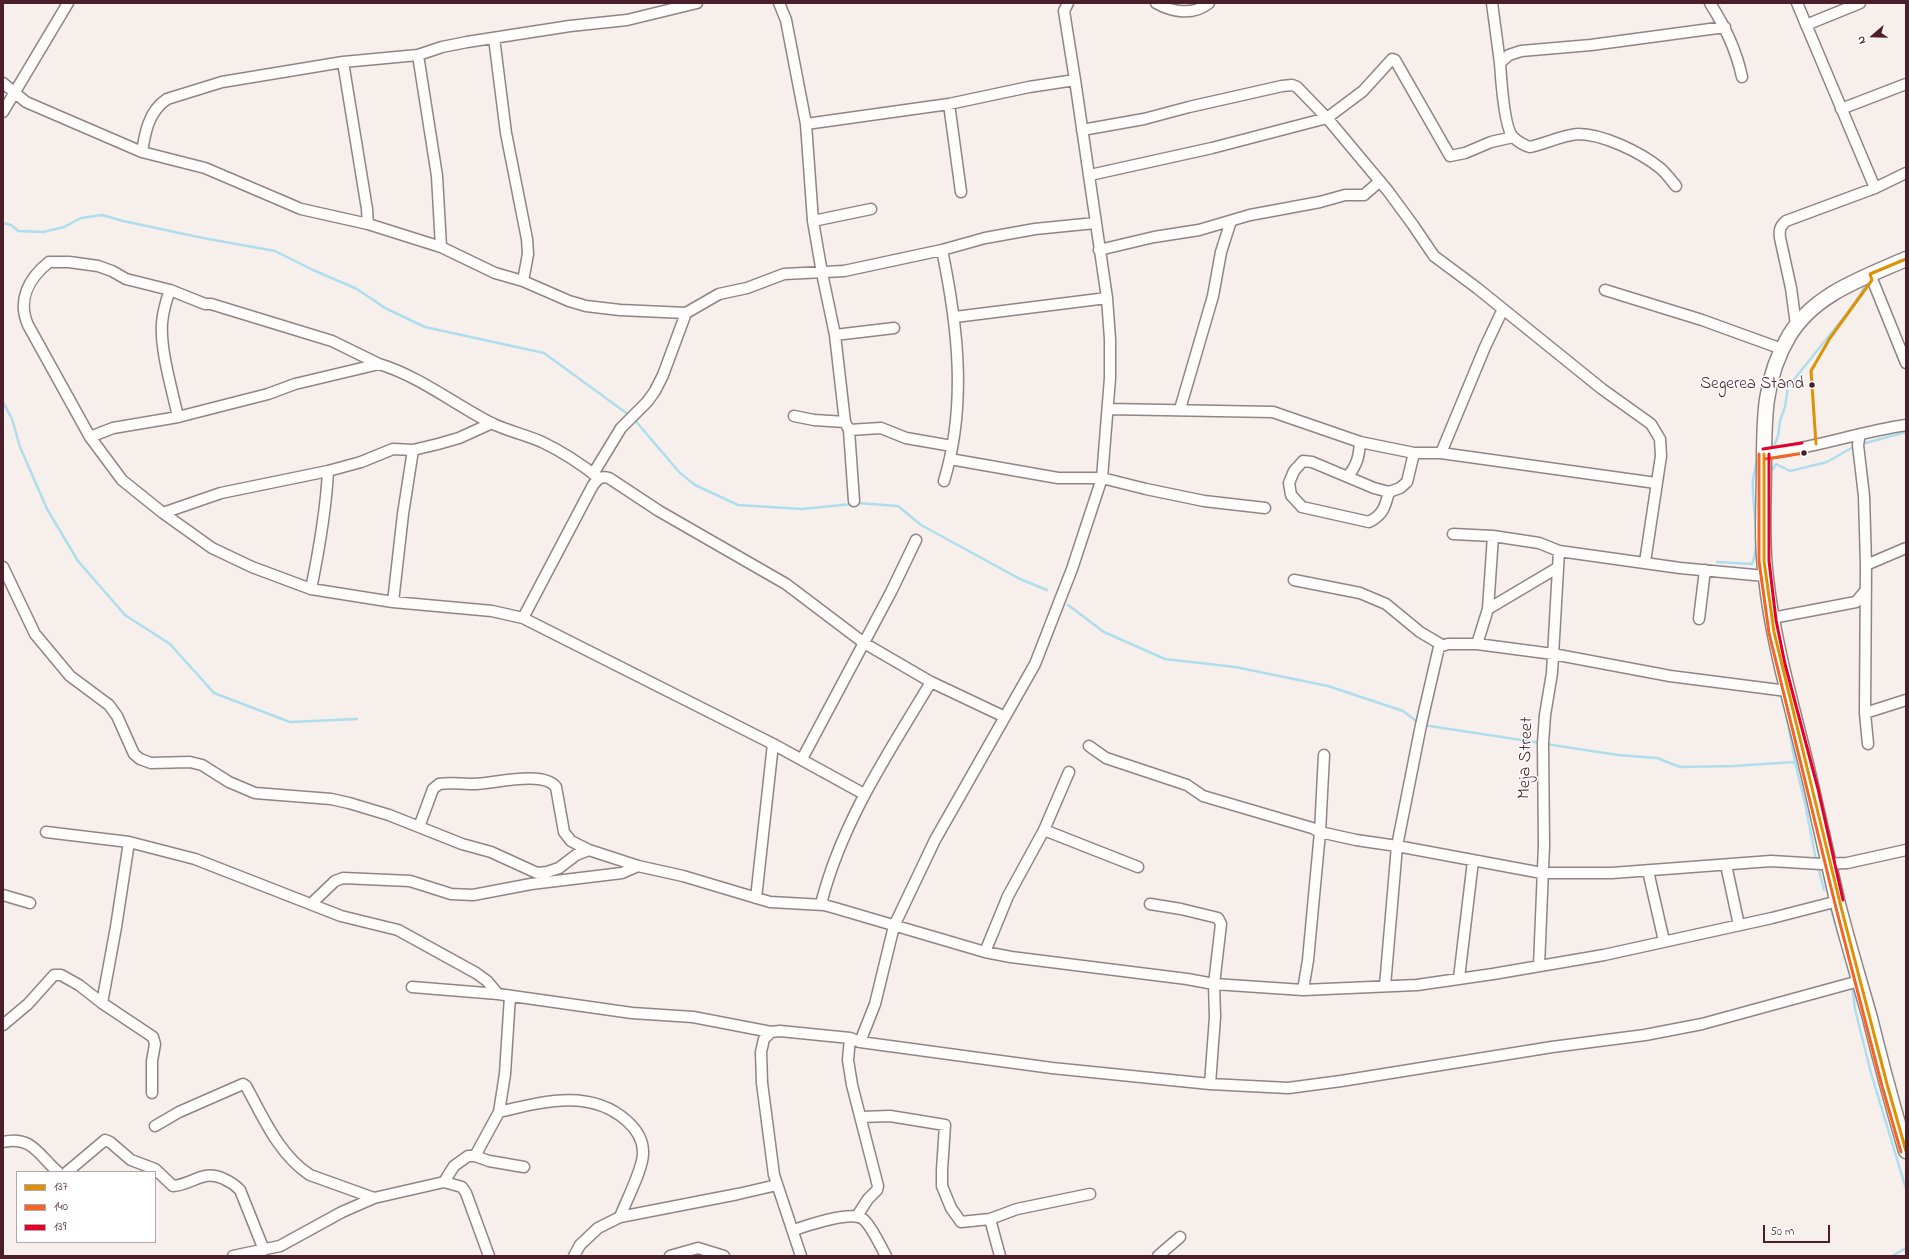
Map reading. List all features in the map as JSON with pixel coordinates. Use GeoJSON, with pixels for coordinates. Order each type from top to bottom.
{"type":"FeatureCollection","features":[{"type":"Feature","properties":{"kind":"main road"},"geometry":{"type":"LineString","coordinates":[[1906,260],[1870,274],[1825,299],[1808,312],[1796,325],[1782,349],[1770,380],[1764,415],[1765,576],[1772,618],[1787,691],[1804,755],[1838,901],[1891,1101],[1906,1151]]}},
{"type":"Feature","properties":{"kind":"street"},"geometry":{"type":"LineString","coordinates":[[3,112],[68,3]]}},
{"type":"Feature","properties":{"kind":"street"},"geometry":{"type":"LineString","coordinates":[[142,152],[145,130],[160,104],[167,99],[222,82],[343,62],[418,55],[442,48],[494,38],[570,26],[627,20],[697,3]]}},
{"type":"Feature","properties":{"kind":"street"},"geometry":{"type":"LineString","coordinates":[[860,1042],[875,1004],[894,926],[935,840],[1035,664],[1048,633],[1102,478],[1108,408],[1110,339],[1107,298],[1099,250],[1090,174],[1064,11],[1068,3]]}},
{"type":"Feature","properties":{"kind":"street"},"geometry":{"type":"LineString","coordinates":[[1156,3],[1172,10],[1189,12],[1209,3]]}},
{"type":"Feature","properties":{"kind":"street"},"geometry":{"type":"LineString","coordinates":[[1492,3],[1505,107],[1508,126],[1513,137],[1530,146],[1576,134],[1600,138],[1627,148],[1651,162],[1661,169],[1676,186]]}},
{"type":"Feature","properties":{"kind":"street"},"geometry":{"type":"LineString","coordinates":[[1710,3],[1725,27],[1738,59],[1742,77]]}},
{"type":"Feature","properties":{"kind":"street"},"geometry":{"type":"LineString","coordinates":[[1797,3],[1875,188]]}},
{"type":"Feature","properties":{"kind":"street"},"geometry":{"type":"LineString","coordinates":[[1806,25],[1860,3]]}},
{"type":"Feature","properties":{"kind":"street"},"geometry":{"type":"LineString","coordinates":[[781,4],[786,20],[806,124],[813,221],[835,335],[847,426],[854,501]]}},
{"type":"Feature","properties":{"kind":"street"},"geometry":{"type":"LineString","coordinates":[[1500,63],[1509,55],[1521,51],[1590,46],[1725,27]]}},
{"type":"Feature","properties":{"kind":"street"},"geometry":{"type":"LineString","coordinates":[[494,38],[506,133],[527,239],[528,254],[523,281]]}},
{"type":"Feature","properties":{"kind":"street"},"geometry":{"type":"LineString","coordinates":[[418,55],[438,176],[441,247]]}},
{"type":"Feature","properties":{"kind":"street"},"geometry":{"type":"LineString","coordinates":[[1090,174],[1212,148],[1327,118],[1363,91],[1392,59],[1395,60],[1450,156],[1465,153],[1491,142],[1513,137]]}},
{"type":"Feature","properties":{"kind":"street"},"geometry":{"type":"LineString","coordinates":[[343,62],[367,209],[368,224]]}},
{"type":"Feature","properties":{"kind":"street"},"geometry":{"type":"LineString","coordinates":[[806,124],[949,104],[1029,87],[1075,80]]}},
{"type":"Feature","properties":{"kind":"street"},"geometry":{"type":"LineString","coordinates":[[3,83],[26,102],[142,152],[206,168],[301,209],[368,224],[441,247],[495,274],[523,281],[569,301],[586,306],[620,310],[686,313],[719,294],[748,288],[784,274],[844,271],[942,250],[985,238],[1035,229],[1096,223]]}},
{"type":"Feature","properties":{"kind":"street"},"geometry":{"type":"LineString","coordinates":[[1841,109],[1906,84]]}},
{"type":"Feature","properties":{"kind":"street"},"geometry":{"type":"LineString","coordinates":[[1082,130],[1144,119],[1189,107],[1292,85],[1297,87],[1327,118],[1380,181],[1413,224],[1434,256],[1504,309],[1602,389],[1655,428],[1661,445],[1645,562]]}},
{"type":"Feature","properties":{"kind":"street"},"geometry":{"type":"LineString","coordinates":[[949,104],[961,192]]}},
{"type":"Feature","properties":{"kind":"street"},"geometry":{"type":"LineString","coordinates":[[1796,325],[1791,288],[1780,238],[1782,224],[1786,221],[1875,188],[1906,172]]}},
{"type":"Feature","properties":{"kind":"street"},"geometry":{"type":"LineString","coordinates":[[1099,250],[1154,237],[1199,230],[1250,214],[1320,202],[1345,195],[1364,195],[1380,181]]}},
{"type":"Feature","properties":{"kind":"street"},"geometry":{"type":"LineString","coordinates":[[813,221],[871,209]]}},
{"type":"Feature","properties":{"kind":"street"},"geometry":{"type":"LineString","coordinates":[[1180,409],[1213,296],[1221,252],[1231,221]]}},
{"type":"Feature","properties":{"kind":"street"},"geometry":{"type":"LineString","coordinates":[[942,250],[955,317],[959,391],[950,459],[944,481]]}},
{"type":"Feature","properties":{"kind":"street"},"geometry":{"type":"LineString","coordinates":[[864,794],[773,744],[523,618],[492,611],[393,602],[311,589],[252,567],[212,548],[163,513],[122,480],[90,437],[43,354],[24,316],[24,297],[28,288],[40,269],[49,262],[54,261],[98,266],[112,271],[126,279],[170,290],[204,304],[211,304],[250,314],[332,341],[378,364],[390,367],[448,397],[492,423],[542,442],[568,456],[596,476],[609,478],[659,511],[786,584],[864,643],[931,682],[1005,717]]}},
{"type":"Feature","properties":{"kind":"street"},"geometry":{"type":"LineString","coordinates":[[1870,274],[1904,351],[1906,363]]}},
{"type":"Feature","properties":{"kind":"street"},"geometry":{"type":"LineString","coordinates":[[170,290],[164,308],[162,324],[163,342],[178,417]]}},
{"type":"Feature","properties":{"kind":"street"},"geometry":{"type":"LineString","coordinates":[[1605,290],[1702,320],[1782,349]]}},
{"type":"Feature","properties":{"kind":"street"},"geometry":{"type":"LineString","coordinates":[[955,317],[1107,298]]}},
{"type":"Feature","properties":{"kind":"street"},"geometry":{"type":"LineString","coordinates":[[1441,453],[1486,347],[1504,309]]}},
{"type":"Feature","properties":{"kind":"street"},"geometry":{"type":"LineString","coordinates":[[523,618],[590,491],[596,476],[621,428],[655,391],[663,375],[686,313]]}},
{"type":"Feature","properties":{"kind":"street"},"geometry":{"type":"LineString","coordinates":[[835,335],[894,328]]}},
{"type":"Feature","properties":{"kind":"street"},"geometry":{"type":"LineString","coordinates":[[90,437],[113,428],[178,417],[268,394],[295,384],[378,364]]}},
{"type":"Feature","properties":{"kind":"street"},"geometry":{"type":"LineString","coordinates":[[1108,408],[1273,412],[1360,442],[1414,453],[1441,453],[1656,483]]}},
{"type":"Feature","properties":{"kind":"street"},"geometry":{"type":"LineString","coordinates":[[794,416],[847,426],[881,428],[906,438],[952,446]]}},
{"type":"Feature","properties":{"kind":"street"},"geometry":{"type":"LineString","coordinates":[[163,513],[221,493],[328,471],[361,462],[393,449],[413,450],[459,438],[492,423]]}},
{"type":"Feature","properties":{"kind":"street"},"geometry":{"type":"LineString","coordinates":[[1764,454],[1792,451],[1906,424]]}},
{"type":"Feature","properties":{"kind":"street"},"geometry":{"type":"LineString","coordinates":[[1860,434],[1858,445],[1864,496],[1866,565],[1865,713],[1868,744]]}},
{"type":"Feature","properties":{"kind":"street"},"geometry":{"type":"LineString","coordinates":[[1348,476],[1355,467],[1359,456],[1360,442]]}},
{"type":"Feature","properties":{"kind":"street"},"geometry":{"type":"LineString","coordinates":[[393,602],[403,514],[413,450]]}},
{"type":"Feature","properties":{"kind":"street"},"geometry":{"type":"LineString","coordinates":[[1389,492],[1385,507],[1378,517],[1369,522],[1302,507],[1291,495],[1289,483],[1294,471],[1303,461],[1312,462],[1374,488],[1389,492],[1400,488],[1406,482],[1414,453]]}},
{"type":"Feature","properties":{"kind":"street"},"geometry":{"type":"LineString","coordinates":[[950,459],[1058,478],[1102,478],[1204,501],[1265,508]]}},
{"type":"Feature","properties":{"kind":"street"},"geometry":{"type":"LineString","coordinates":[[311,589],[320,546],[328,471]]}},
{"type":"Feature","properties":{"kind":"street"},"geometry":{"type":"LineString","coordinates":[[1452,534],[1493,536],[1539,543],[1559,551],[1705,570],[1765,576]]}},
{"type":"Feature","properties":{"kind":"street"},"geometry":{"type":"LineString","coordinates":[[1477,644],[1488,609],[1493,536]]}},
{"type":"Feature","properties":{"kind":"street"},"geometry":{"type":"LineString","coordinates":[[802,759],[891,592],[916,540]]}},
{"type":"Feature","properties":{"kind":"street"},"geometry":{"type":"LineString","coordinates":[[1866,565],[1906,548]]}},
{"type":"Feature","properties":{"kind":"street","name":"Meja Street"},"geometry":{"type":"LineString","coordinates":[[1539,966],[1544,844],[1543,743],[1553,654],[1559,551]]}},
{"type":"Feature","properties":{"kind":"street"},"geometry":{"type":"LineString","coordinates":[[3,567],[35,634],[70,676],[109,705],[117,716],[128,744],[137,757],[151,764],[190,762],[202,765],[229,782],[248,791],[349,803],[388,815],[462,844],[491,852],[537,873],[547,872],[559,868],[576,855],[589,850]]}},
{"type":"Feature","properties":{"kind":"street"},"geometry":{"type":"LineString","coordinates":[[1488,609],[1557,568]]}},
{"type":"Feature","properties":{"kind":"street"},"geometry":{"type":"LineString","coordinates":[[1699,619],[1705,570]]}},
{"type":"Feature","properties":{"kind":"street"},"geometry":{"type":"LineString","coordinates":[[1294,580],[1360,593],[1386,604],[1420,632],[1442,645],[1477,644],[1553,654],[1670,676],[1787,691]]}},
{"type":"Feature","properties":{"kind":"street"},"geometry":{"type":"LineString","coordinates":[[1772,618],[1856,602],[1866,590]]}},
{"type":"Feature","properties":{"kind":"street"},"geometry":{"type":"LineString","coordinates":[[1385,986],[1397,846],[1436,652],[1442,645]]}},
{"type":"Feature","properties":{"kind":"street"},"geometry":{"type":"LineString","coordinates":[[824,905],[822,900],[838,848],[864,794],[931,682]]}},
{"type":"Feature","properties":{"kind":"street"},"geometry":{"type":"LineString","coordinates":[[1865,713],[1906,700]]}},
{"type":"Feature","properties":{"kind":"street"},"geometry":{"type":"LineString","coordinates":[[756,898],[773,744]]}},
{"type":"Feature","properties":{"kind":"street"},"geometry":{"type":"LineString","coordinates":[[1089,746],[1106,758],[1187,785],[1203,796],[1312,828],[1320,832],[1356,840],[1397,846],[1542,873],[1648,871],[1771,862],[1829,864],[1847,863],[1906,850]]}},
{"type":"Feature","properties":{"kind":"street"},"geometry":{"type":"LineString","coordinates":[[1302,990],[1308,960],[1320,832],[1324,755]]}},
{"type":"Feature","properties":{"kind":"street"},"geometry":{"type":"LineString","coordinates":[[985,952],[1008,896],[1044,830],[1069,772]]}},
{"type":"Feature","properties":{"kind":"street"},"geometry":{"type":"LineString","coordinates":[[419,827],[433,789],[439,784],[473,784],[527,779],[546,780],[552,783],[556,788],[564,832],[571,841],[589,850],[638,866],[683,876],[770,902],[824,905],[985,952],[1011,957],[1187,979],[1214,984],[1302,990],[1417,985],[1493,974],[1604,955],[1838,901]]}},
{"type":"Feature","properties":{"kind":"street"},"geometry":{"type":"LineString","coordinates":[[1044,830],[1138,867]]}},
{"type":"Feature","properties":{"kind":"street"},"geometry":{"type":"LineString","coordinates":[[46,832],[129,842],[195,859],[312,903],[342,916],[398,930],[476,973],[487,981],[498,994]]}},
{"type":"Feature","properties":{"kind":"street"},"geometry":{"type":"LineString","coordinates":[[102,1003],[116,928],[129,842]]}},
{"type":"Feature","properties":{"kind":"street"},"geometry":{"type":"LineString","coordinates":[[1458,978],[1473,861]]}},
{"type":"Feature","properties":{"kind":"street"},"geometry":{"type":"LineString","coordinates":[[1726,865],[1739,925]]}},
{"type":"Feature","properties":{"kind":"street"},"geometry":{"type":"LineString","coordinates":[[312,903],[335,881],[343,878],[410,881],[452,894],[474,895],[531,884],[622,873],[638,866]]}},
{"type":"Feature","properties":{"kind":"street"},"geometry":{"type":"LineString","coordinates":[[1648,871],[1664,941]]}},
{"type":"Feature","properties":{"kind":"street"},"geometry":{"type":"LineString","coordinates":[[3,895],[30,903]]}},
{"type":"Feature","properties":{"kind":"street"},"geometry":{"type":"LineString","coordinates":[[1150,904],[1181,909],[1220,920],[1222,930],[1214,984],[1215,1017],[1210,1084]]}},
{"type":"Feature","properties":{"kind":"street"},"geometry":{"type":"LineString","coordinates":[[3,1025],[28,1004],[56,974],[61,974],[78,984],[102,1003],[153,1037],[155,1044],[152,1061],[152,1093]]}},
{"type":"Feature","properties":{"kind":"street"},"geometry":{"type":"LineString","coordinates":[[412,987],[498,994],[632,1013],[693,1017],[771,1032],[780,1031],[850,1038],[860,1042],[1052,1068],[1210,1084],[1276,1088],[1296,1087],[1552,1047],[1632,1038],[1702,1024],[1859,981]]}},
{"type":"Feature","properties":{"kind":"street"},"geometry":{"type":"LineString","coordinates":[[475,1156],[499,1112],[505,1074],[510,996]]}},
{"type":"Feature","properties":{"kind":"street"},"geometry":{"type":"LineString","coordinates":[[771,1032],[764,1039],[761,1056],[762,1083],[769,1150],[777,1185],[801,1256]]}},
{"type":"Feature","properties":{"kind":"street"},"geometry":{"type":"LineString","coordinates":[[850,1038],[848,1060],[852,1084],[878,1186],[877,1190],[868,1199],[857,1216]]}},
{"type":"Feature","properties":{"kind":"street"},"geometry":{"type":"LineString","coordinates":[[155,1126],[179,1112],[243,1084],[246,1086],[271,1131],[302,1170],[310,1175],[374,1198]]}},
{"type":"Feature","properties":{"kind":"street"},"geometry":{"type":"LineString","coordinates":[[499,1112],[546,1102],[576,1100],[601,1105],[619,1114],[632,1125],[642,1141],[643,1153],[640,1166],[620,1217]]}},
{"type":"Feature","properties":{"kind":"street"},"geometry":{"type":"LineString","coordinates":[[861,1117],[890,1116],[945,1125],[942,1179],[951,1208],[961,1222],[990,1219],[1017,1209],[1090,1194]]}},
{"type":"Feature","properties":{"kind":"street"},"geometry":{"type":"LineString","coordinates":[[3,1142],[14,1140],[25,1142],[57,1171]]}},
{"type":"Feature","properties":{"kind":"street"},"geometry":{"type":"LineString","coordinates":[[68,1171],[105,1140],[110,1142],[131,1160],[155,1168],[173,1186],[182,1185],[208,1175],[216,1175],[232,1183],[240,1190],[264,1250]]}},
{"type":"Feature","properties":{"kind":"street"},"geometry":{"type":"LineString","coordinates":[[444,1182],[454,1166],[468,1156],[475,1156],[489,1161],[524,1167]]}},
{"type":"Feature","properties":{"kind":"street"},"geometry":{"type":"LineString","coordinates":[[233,1256],[264,1250],[287,1243],[342,1212],[374,1198],[444,1182],[462,1187],[466,1193],[489,1256]]}},
{"type":"Feature","properties":{"kind":"street"},"geometry":{"type":"LineString","coordinates":[[574,1256],[580,1245],[598,1228],[620,1217],[777,1185]]}},
{"type":"Feature","properties":{"kind":"street"},"geometry":{"type":"LineString","coordinates":[[793,1230],[836,1218],[857,1216],[864,1220],[886,1256]]}},
{"type":"Feature","properties":{"kind":"street"},"geometry":{"type":"LineString","coordinates":[[990,1219],[1000,1256]]}},
{"type":"Feature","properties":{"kind":"street"},"geometry":{"type":"LineString","coordinates":[[1158,1256],[1180,1237]]}},
{"type":"Feature","properties":{"kind":"street"},"geometry":{"type":"LineString","coordinates":[[670,1256],[698,1248],[724,1256]]}},
{"type":"Feature","properties":{"kind":"waterway"},"geometry":{"type":"LineString","coordinates":[[3,223],[11,225],[18,231],[43,232],[64,227],[81,218],[102,215],[203,238],[275,251],[313,270],[357,289],[385,308],[425,327],[544,353],[629,415]]}},
{"type":"Feature","properties":{"kind":"waterway"},"geometry":{"type":"LineString","coordinates":[[1772,451],[1778,436],[1788,387],[1849,311],[1866,283]]}},
{"type":"Feature","properties":{"kind":"waterway"},"geometry":{"type":"LineString","coordinates":[[3,402],[12,419],[20,447],[47,509],[78,561],[125,615],[170,644],[214,693],[290,722],[357,719]]}},
{"type":"Feature","properties":{"kind":"waterway"},"geometry":{"type":"LineString","coordinates":[[633,418],[680,473],[695,485],[738,505],[802,509],[852,504]]}},
{"type":"Feature","properties":{"kind":"waterway"},"geometry":{"type":"LineString","coordinates":[[1862,444],[1906,432]]}},
{"type":"Feature","properties":{"kind":"waterway"},"geometry":{"type":"LineString","coordinates":[[1773,469],[1776,464],[1790,471],[1827,462],[1855,446]]}},
{"type":"Feature","properties":{"kind":"waterway"},"geometry":{"type":"LineString","coordinates":[[1717,562],[1752,564],[1756,544],[1753,479],[1757,460]]}},
{"type":"Feature","properties":{"kind":"waterway"},"geometry":{"type":"LineString","coordinates":[[857,503],[898,506],[921,525],[1020,579],[1047,590]]}},
{"type":"Feature","properties":{"kind":"waterway"},"geometry":{"type":"LineString","coordinates":[[1761,592],[1765,617]]}},
{"type":"Feature","properties":{"kind":"waterway"},"geometry":{"type":"LineString","coordinates":[[1068,605],[1104,632],[1165,659],[1235,667],[1328,686],[1403,711],[1419,723]]}},
{"type":"Feature","properties":{"kind":"waterway"},"geometry":{"type":"LineString","coordinates":[[1769,639],[1772,652]]}},
{"type":"Feature","properties":{"kind":"waterway"},"geometry":{"type":"LineString","coordinates":[[1781,695],[1786,712]]}},
{"type":"Feature","properties":{"kind":"waterway"},"geometry":{"type":"LineString","coordinates":[[1787,718],[1816,860]]}},
{"type":"Feature","properties":{"kind":"waterway"},"geometry":{"type":"LineString","coordinates":[[1423,725],[1541,743]]}},
{"type":"Feature","properties":{"kind":"waterway"},"geometry":{"type":"LineString","coordinates":[[1546,744],[1618,755],[1657,758],[1680,767],[1734,766],[1795,762]]}},
{"type":"Feature","properties":{"kind":"waterway"},"geometry":{"type":"LineString","coordinates":[[1818,867],[1824,890]]}},
{"type":"Feature","properties":{"kind":"waterway"},"geometry":{"type":"LineString","coordinates":[[1830,906],[1840,940]]}},
{"type":"Feature","properties":{"kind":"waterway"},"geometry":{"type":"LineString","coordinates":[[1852,985],[1855,1009],[1871,1073],[1906,1189]]}},
{"type":"Feature","properties":{"kind":"waterway"},"geometry":{"type":"LineString","coordinates":[[1892,1256],[1906,1248]]}},
{"type":"Feature","properties":{"kind":"transit line","name":"137"},"geometry":{"type":"LineString","coordinates":[[1870,274],[1906,259]]}},
{"type":"Feature","properties":{"kind":"transit line","name":"137"},"geometry":{"type":"LineString","coordinates":[[1816,444],[1811,371],[1830,338],[1872,280],[1870,274]]}},
{"type":"Feature","properties":{"kind":"transit line","name":"139"},"geometry":{"type":"LineString","coordinates":[[1763,449],[1802,443]]}},
{"type":"Feature","properties":{"kind":"transit line","name":"140"},"geometry":{"type":"LineString","coordinates":[[1765,459],[1804,453]]}},
{"type":"Feature","properties":{"kind":"transit line","name":"140"},"geometry":{"type":"LineString","coordinates":[[1759,454],[1759,561],[1769,633],[1836,908],[1882,1086],[1901,1152]]}},
{"type":"Feature","properties":{"kind":"transit line","name":"137"},"geometry":{"type":"LineString","coordinates":[[1764,454],[1764,561],[1774,632],[1841,907],[1906,1151]]}},
{"type":"Feature","properties":{"kind":"transit line","name":"139"},"geometry":{"type":"LineString","coordinates":[[1769,454],[1769,561],[1776,620],[1785,664],[1818,789],[1843,900]]}},
{"type":"Feature","properties":{"kind":"place","name":"Segerea Stand"},"geometry":{"type":"Point","coordinates":[1812,385]}}]}
